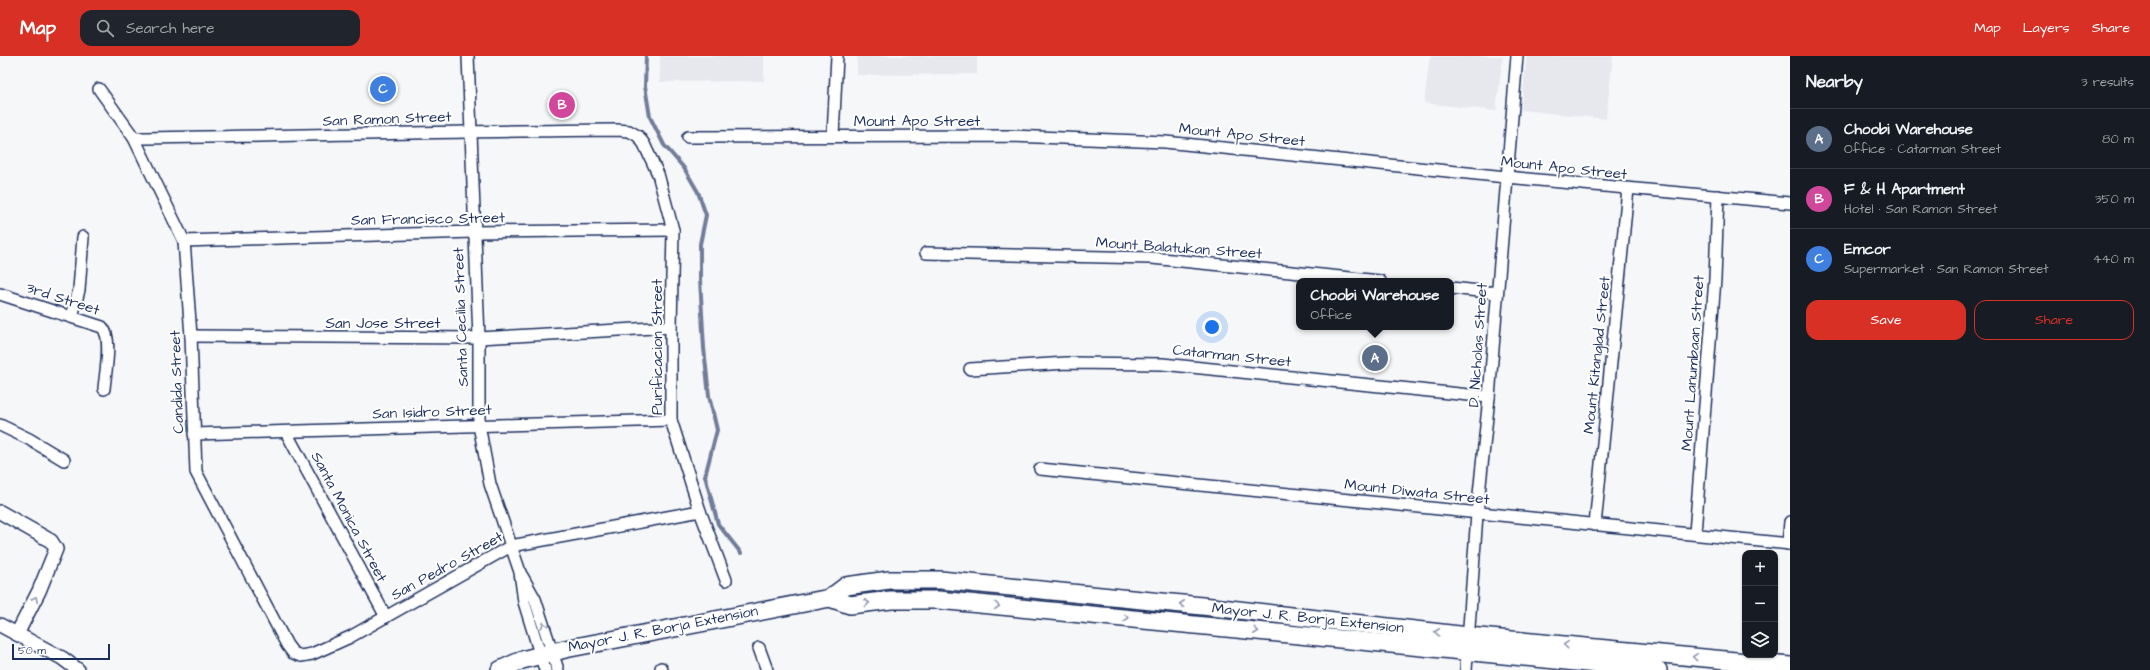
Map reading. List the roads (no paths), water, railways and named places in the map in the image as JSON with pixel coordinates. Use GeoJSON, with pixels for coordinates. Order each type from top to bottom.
{"type":"FeatureCollection","features":[{"type":"Feature","properties":{"kind":"main road","name":"Mayor J. R. Borja Extension"},"geometry":{"type":"LineString","coordinates":[[822,599],[846,586],[889,580],[940,580],[1212,607],[1468,636],[1790,666]]}},
{"type":"Feature","properties":{"kind":"main road"},"geometry":{"type":"LineString","coordinates":[[1051,611],[1052,591]]}},
{"type":"Feature","properties":{"kind":"main road","name":"Mayor J. R. Borja Extension"},"geometry":{"type":"LineString","coordinates":[[500,670],[796,603],[822,599],[850,604],[891,600],[938,600],[1658,670]]}},
{"type":"Feature","properties":{"kind":"main road"},"geometry":{"type":"LineString","coordinates":[[1212,607],[1212,627]]}},
{"type":"Feature","properties":{"kind":"street","name":"Santa Cecilia Street"},"geometry":{"type":"LineString","coordinates":[[468,56],[473,232],[479,338],[479,426],[490,484],[520,572],[524,602],[546,659],[558,670]]}},
{"type":"Feature","properties":{"kind":"street"},"geometry":{"type":"LineString","coordinates":[[833,136],[837,56]]}},
{"type":"Feature","properties":{"kind":"street","name":"D. Nicholas Street"},"geometry":{"type":"LineString","coordinates":[[1466,670],[1477,514],[1489,397],[1517,56]]}},
{"type":"Feature","properties":{"kind":"street","name":"Candida Street"},"geometry":{"type":"LineString","coordinates":[[100,89],[134,138],[184,241],[191,336],[195,466],[199,480],[283,638],[293,653],[301,656],[312,654]]}},
{"type":"Feature","properties":{"kind":"street","name":"San Ramon Street"},"geometry":{"type":"LineString","coordinates":[[134,138],[405,135],[470,131],[617,130],[629,131],[638,136]]}},
{"type":"Feature","properties":{"kind":"street","name":"Purificacion Street"},"geometry":{"type":"LineString","coordinates":[[638,136],[658,174],[673,230],[671,420],[700,511],[726,580]]}},
{"type":"Feature","properties":{"kind":"street","name":"Mount Apo Street"},"geometry":{"type":"LineString","coordinates":[[688,137],[1010,136],[1165,142],[1628,189],[1790,203]]}},
{"type":"Feature","properties":{"kind":"street","name":"Mount Kitanglad Street"},"geometry":{"type":"LineString","coordinates":[[1595,525],[1628,189]]}},
{"type":"Feature","properties":{"kind":"street","name":"Mount Lanumbaan Street"},"geometry":{"type":"LineString","coordinates":[[1695,533],[1715,278],[1718,196]]}},
{"type":"Feature","properties":{"kind":"street","name":"San Francisco Street"},"geometry":{"type":"LineString","coordinates":[[184,241],[473,232],[673,230]]}},
{"type":"Feature","properties":{"kind":"street"},"geometry":{"type":"LineString","coordinates":[[72,317],[79,290],[83,238]]}},
{"type":"Feature","properties":{"kind":"street","name":"Mount Balatukan Street"},"geometry":{"type":"LineString","coordinates":[[926,253],[1152,258],[1350,278]]}},
{"type":"Feature","properties":{"kind":"street"},"geometry":{"type":"LineString","coordinates":[[1454,288],[1497,293]]}},
{"type":"Feature","properties":{"kind":"street","name":"3rd Street"},"geometry":{"type":"LineString","coordinates":[[0,294],[102,327],[107,331],[108,340],[104,389]]}},
{"type":"Feature","properties":{"kind":"street","name":"San Jose Street"},"geometry":{"type":"LineString","coordinates":[[191,336],[479,338],[671,327]]}},
{"type":"Feature","properties":{"kind":"street","name":"Catarman Street"},"geometry":{"type":"LineString","coordinates":[[970,369],[1067,363],[1162,364],[1489,397]]}},
{"type":"Feature","properties":{"kind":"street","name":"San Isidro Street"},"geometry":{"type":"LineString","coordinates":[[194,434],[671,420]]}},
{"type":"Feature","properties":{"kind":"street"},"geometry":{"type":"LineString","coordinates":[[0,425],[29,439],[64,460]]}},
{"type":"Feature","properties":{"kind":"street","name":"Santa Monica Street"},"geometry":{"type":"LineString","coordinates":[[286,432],[386,617]]}},
{"type":"Feature","properties":{"kind":"street","name":"Mount Diwata Street"},"geometry":{"type":"LineString","coordinates":[[1040,469],[1477,514],[1695,533],[1789,544]]}},
{"type":"Feature","properties":{"kind":"street","name":"San Pedro Street"},"geometry":{"type":"LineString","coordinates":[[312,654],[350,637],[511,546],[700,511]]}},
{"type":"Feature","properties":{"kind":"street"},"geometry":{"type":"LineString","coordinates":[[0,512],[51,541],[56,549],[39,591],[18,634]]}},
{"type":"Feature","properties":{"kind":"street"},"geometry":{"type":"LineString","coordinates":[[1789,544],[1790,522]]}},
{"type":"Feature","properties":{"kind":"street"},"geometry":{"type":"LineString","coordinates":[[0,624],[62,658],[78,670]]}},
{"type":"Feature","properties":{"kind":"street"},"geometry":{"type":"LineString","coordinates":[[759,648],[767,670]]}},
{"type":"Feature","properties":{"kind":"waterway"},"geometry":{"type":"LineString","coordinates":[[646,56],[645,86],[650,117],[664,145],[684,168],[698,192],[706,215],[700,244],[700,279],[704,348],[709,396],[717,430],[705,476],[718,524],[741,553]]}},
{"type":"Feature","properties":{"kind":"place","name":"Emcor"},"geometry":{"type":"Point","coordinates":[383,89]}},
{"type":"Feature","properties":{"kind":"place","name":"F & H Apartment"},"geometry":{"type":"Point","coordinates":[562,105]}},
{"type":"Feature","properties":{"kind":"place","name":"Choobi Warehouse"},"geometry":{"type":"Point","coordinates":[1375,358]}}]}
